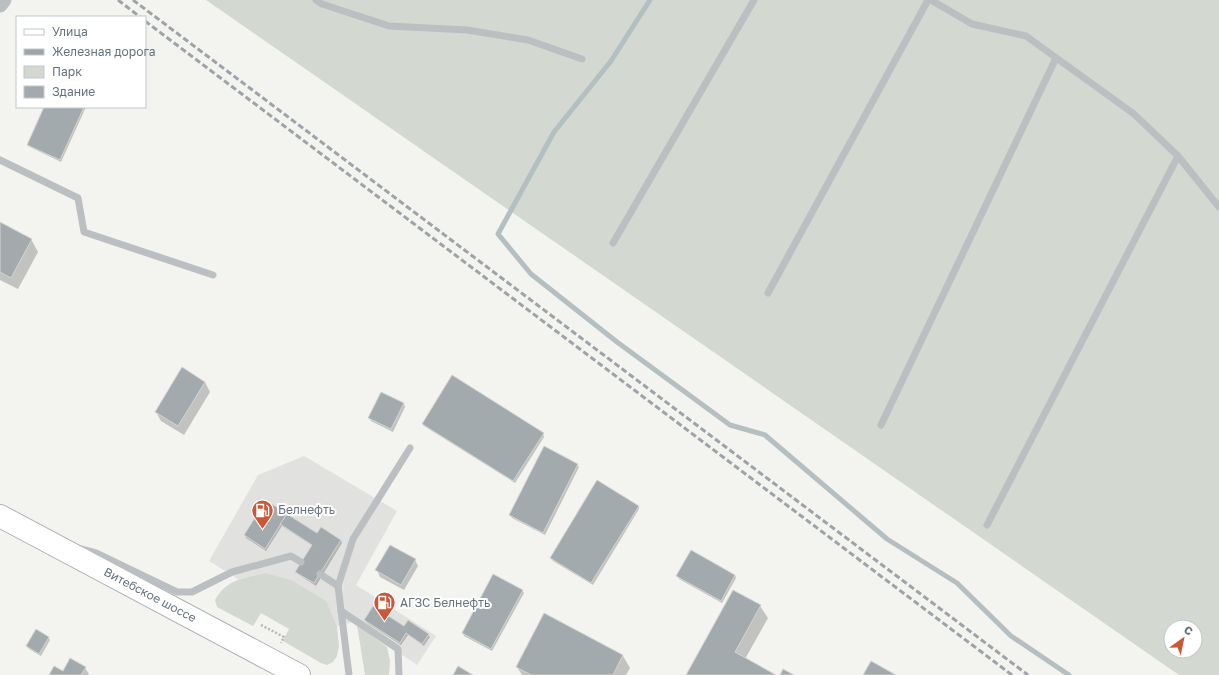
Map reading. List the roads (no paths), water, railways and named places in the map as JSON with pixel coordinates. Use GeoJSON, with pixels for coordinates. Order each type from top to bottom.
{"type":"FeatureCollection","features":[{"type":"Feature","properties":{"kind":"main road","name":"Витебское шоссе"},"geometry":{"type":"LineString","coordinates":[[0,516],[299,675]]}},
{"type":"Feature","properties":{"kind":"street"},"geometry":{"type":"LineString","coordinates":[[0,5],[4,0]]}},
{"type":"Feature","properties":{"kind":"lane"},"geometry":{"type":"LineString","coordinates":[[316,0],[322,4],[389,26],[467,30],[528,40],[582,59]]}},
{"type":"Feature","properties":{"kind":"lane"},"geometry":{"type":"LineString","coordinates":[[613,243],[754,0]]}},
{"type":"Feature","properties":{"kind":"lane"},"geometry":{"type":"LineString","coordinates":[[768,293],[930,0],[972,24],[1026,36],[1134,114],[1178,156],[1219,207]]}},
{"type":"Feature","properties":{"kind":"lane"},"geometry":{"type":"LineString","coordinates":[[881,425],[1056,58]]}},
{"type":"Feature","properties":{"kind":"lane"},"geometry":{"type":"LineString","coordinates":[[987,525],[1178,156]]}},
{"type":"Feature","properties":{"kind":"lane"},"geometry":{"type":"LineString","coordinates":[[0,160],[78,198],[84,232],[213,275]]}},
{"type":"Feature","properties":{"kind":"lane"},"geometry":{"type":"LineString","coordinates":[[349,675],[338,586],[353,539],[410,448]]}},
{"type":"Feature","properties":{"kind":"lane"},"geometry":{"type":"LineString","coordinates":[[48,541],[96,553],[177,592],[192,592],[232,572],[291,556],[301,562]]}},
{"type":"Feature","properties":{"kind":"lane"},"geometry":{"type":"LineString","coordinates":[[320,574],[338,586]]}},
{"type":"Feature","properties":{"kind":"lane"},"geometry":{"type":"LineString","coordinates":[[341,612],[398,649],[399,675]]}},
{"type":"Feature","properties":{"kind":"waterway"},"geometry":{"type":"LineString","coordinates":[[650,0],[611,61],[554,132],[498,234],[531,274],[617,342],[730,425],[765,435],[887,539],[957,583],[1011,636],[1069,675]]}},
{"type":"Feature","properties":{"kind":"railway"},"geometry":{"type":"LineString","coordinates":[[118,0],[139,16]]}},
{"type":"Feature","properties":{"kind":"railway"},"geometry":{"type":"LineString","coordinates":[[133,0],[1028,675]]}},
{"type":"Feature","properties":{"kind":"railway"},"geometry":{"type":"LineString","coordinates":[[146,22],[1012,675]]}},
{"type":"Feature","properties":{"kind":"place","name":"Белнефть"},"geometry":{"type":"Point","coordinates":[262,530]}},
{"type":"Feature","properties":{"kind":"place","name":"АГЗС Белнефть"},"geometry":{"type":"Point","coordinates":[384,622]}}]}
